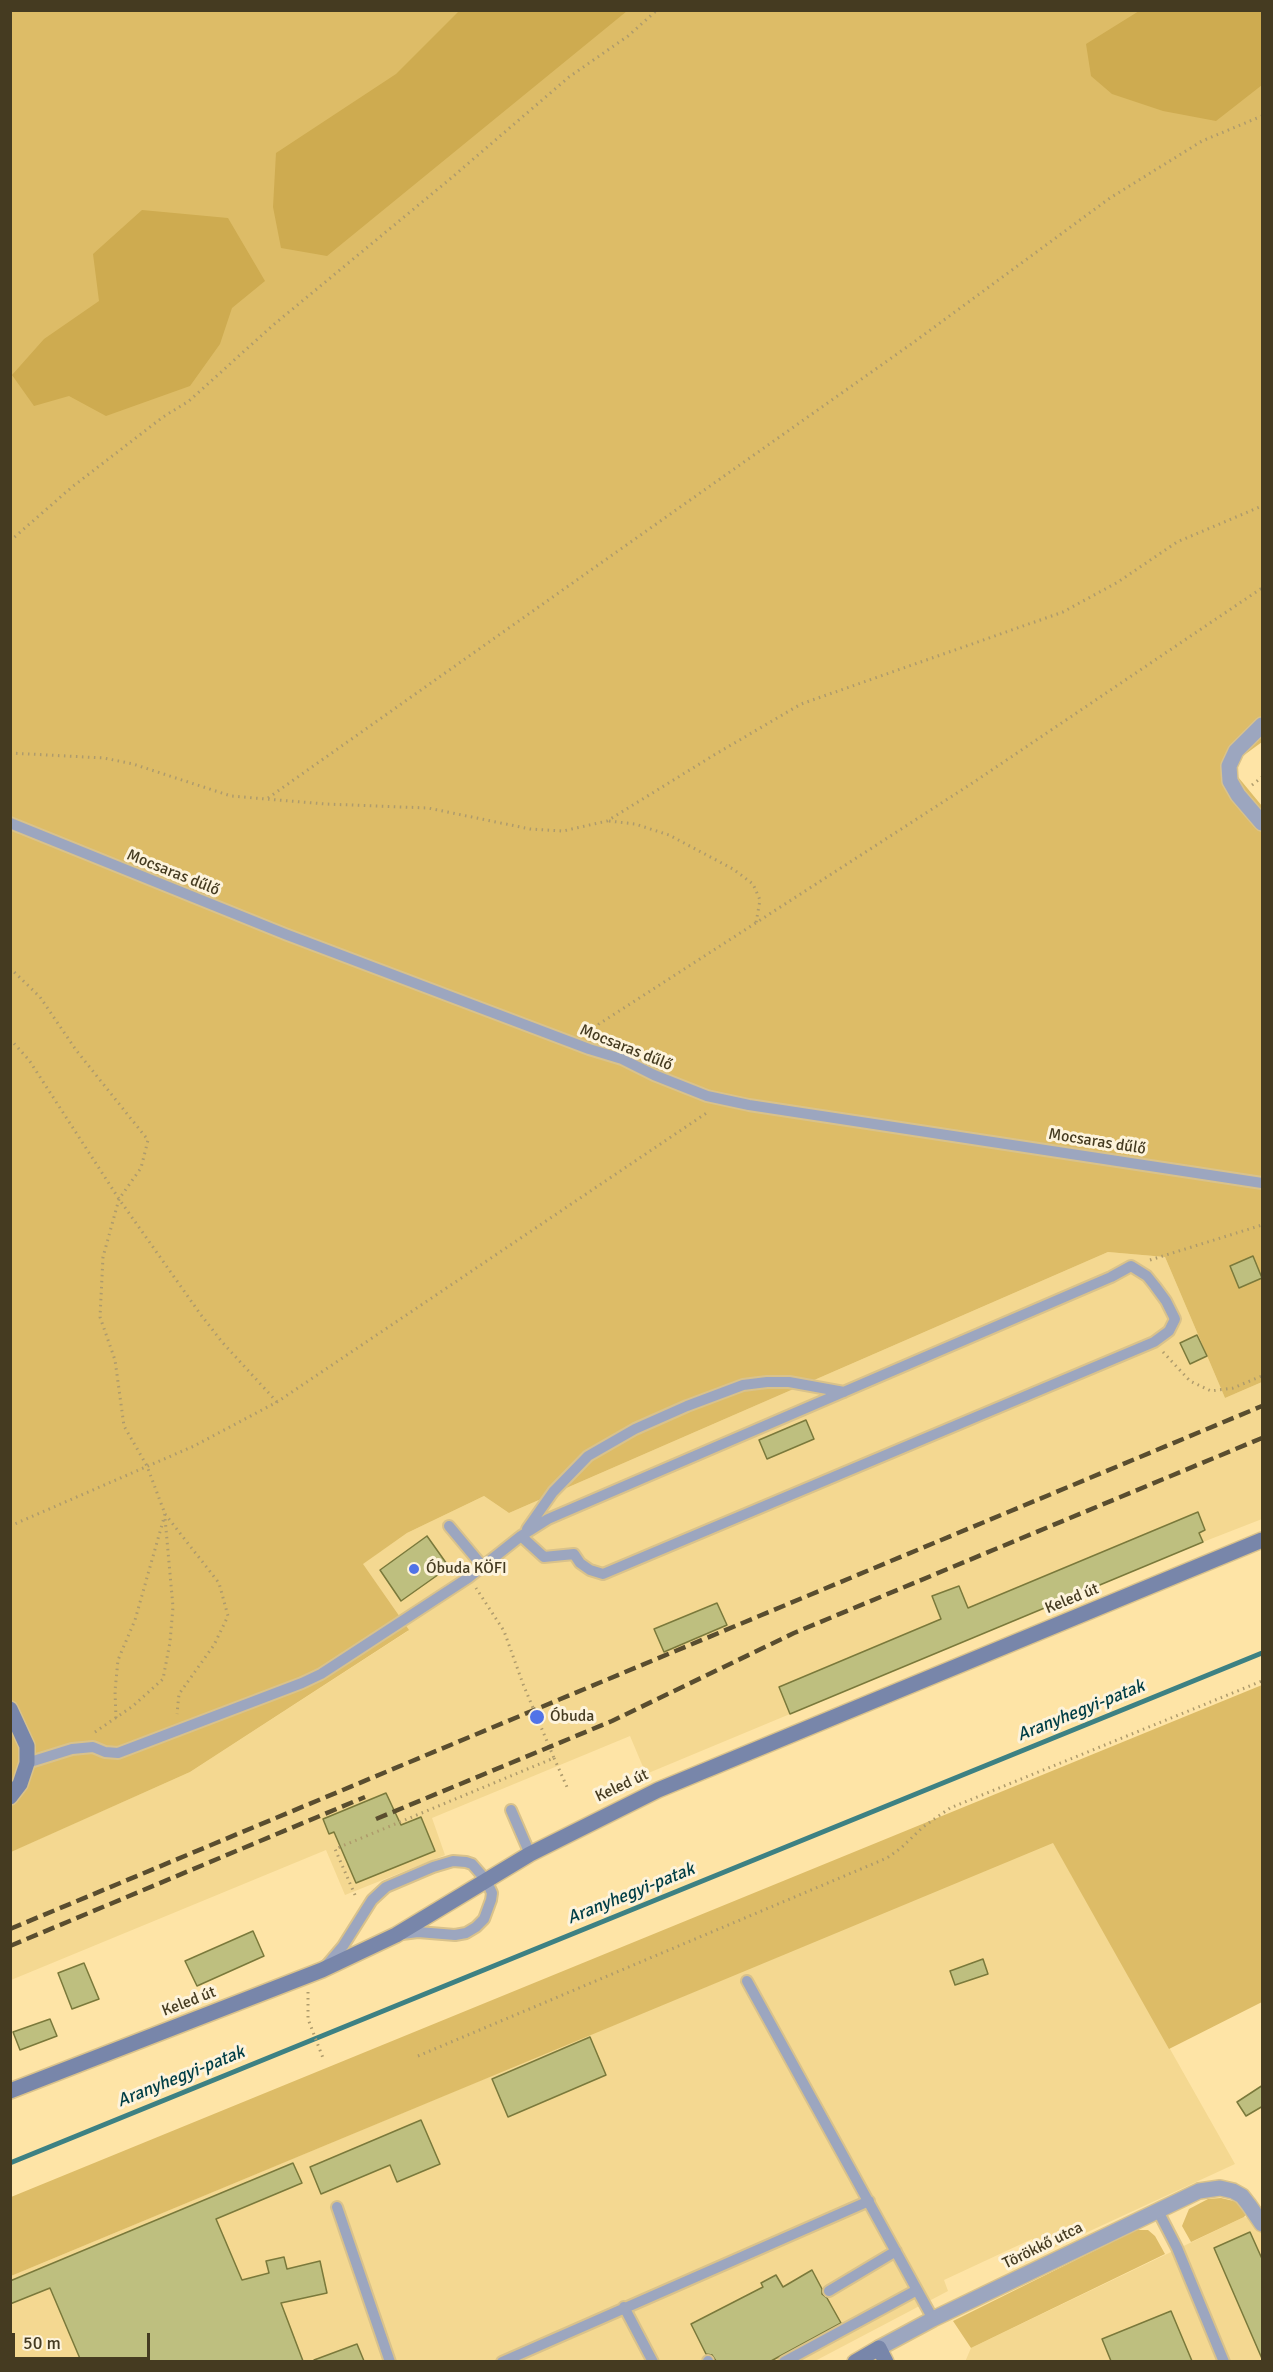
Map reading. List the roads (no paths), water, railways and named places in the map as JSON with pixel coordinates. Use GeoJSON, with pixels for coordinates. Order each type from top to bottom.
{"type":"FeatureCollection","features":[{"type":"Feature","properties":{"kind":"street"},"geometry":{"type":"LineString","coordinates":[[1263,725],[1236,750],[1229,766],[1230,781],[1238,795],[1263,823]]}},
{"type":"Feature","properties":{"kind":"street","name":"Keled út"},"geometry":{"type":"LineString","coordinates":[[10,2091],[315,1972],[396,1935],[530,1854],[658,1790],[1263,1540]]}},
{"type":"Feature","properties":{"kind":"street"},"geometry":{"type":"LineString","coordinates":[[10,1709],[27,1746],[27,1763],[20,1784],[10,1797]]}},
{"type":"Feature","properties":{"kind":"street","name":"Törökkő utca"},"geometry":{"type":"LineString","coordinates":[[855,2361],[883,2355],[933,2319],[1199,2191],[1220,2188],[1233,2191],[1242,2196],[1263,2224]]}},
{"type":"Feature","properties":{"kind":"lane","name":"Mocsaras dűlő"},"geometry":{"type":"LineString","coordinates":[[10,823],[285,934],[589,1049],[622,1059],[697,1092],[726,1100],[1263,1183]]}},
{"type":"Feature","properties":{"kind":"lane"},"geometry":{"type":"LineString","coordinates":[[27,1763],[72,1749],[93,1747],[105,1752],[118,1753],[321,1674],[484,1568],[521,1536],[560,1514],[1131,1266],[1147,1276],[1166,1301],[1175,1319],[1170,1331],[1154,1342],[603,1574],[580,1563],[574,1554],[544,1557],[521,1536]]}},
{"type":"Feature","properties":{"kind":"lane"},"geometry":{"type":"LineString","coordinates":[[521,1536],[553,1492],[588,1456],[650,1422],[714,1394],[743,1385],[789,1382],[844,1392]]}},
{"type":"Feature","properties":{"kind":"lane"},"geometry":{"type":"LineString","coordinates":[[449,1526],[484,1568]]}},
{"type":"Feature","properties":{"kind":"lane"},"geometry":{"type":"LineString","coordinates":[[511,1810],[530,1854]]}},
{"type":"Feature","properties":{"kind":"lane"},"geometry":{"type":"LineString","coordinates":[[315,1972],[343,1947],[372,1900],[386,1887],[453,1861],[472,1864],[486,1880],[492,1893],[492,1900],[484,1919],[476,1928],[455,1935],[418,1932],[396,1935]]}},
{"type":"Feature","properties":{"kind":"lane"},"geometry":{"type":"LineString","coordinates":[[747,1981],[933,2319]]}},
{"type":"Feature","properties":{"kind":"lane"},"geometry":{"type":"LineString","coordinates":[[502,2361],[868,2201]]}},
{"type":"Feature","properties":{"kind":"lane"},"geometry":{"type":"LineString","coordinates":[[337,2206],[390,2361]]}},
{"type":"Feature","properties":{"kind":"lane"},"geometry":{"type":"LineString","coordinates":[[1158,2211],[1177,2248],[1224,2361]]}},
{"type":"Feature","properties":{"kind":"lane"},"geometry":{"type":"LineString","coordinates":[[829,2291],[896,2251]]}},
{"type":"Feature","properties":{"kind":"lane"},"geometry":{"type":"LineString","coordinates":[[784,2361],[917,2290]]}},
{"type":"Feature","properties":{"kind":"lane"},"geometry":{"type":"LineString","coordinates":[[624,2307],[653,2361]]}},
{"type":"Feature","properties":{"kind":"waterway","name":"Aranyhegyi-patak"},"geometry":{"type":"LineString","coordinates":[[10,2163],[1262,1653]]}},
{"type":"Feature","properties":{"kind":"railway"},"geometry":{"type":"LineString","coordinates":[[10,1929],[1262,1406]]}},
{"type":"Feature","properties":{"kind":"railway"},"geometry":{"type":"LineString","coordinates":[[376,1819],[612,1721],[794,1633],[1262,1438]]}},
{"type":"Feature","properties":{"kind":"railway"},"geometry":{"type":"LineString","coordinates":[[10,1946],[365,1797]]}},
{"type":"Feature","properties":{"kind":"place","name":"Óbuda KÖFI"},"geometry":{"type":"Point","coordinates":[414,1569]}},
{"type":"Feature","properties":{"kind":"place","name":"Óbuda"},"geometry":{"type":"Point","coordinates":[537,1717]}}]}
